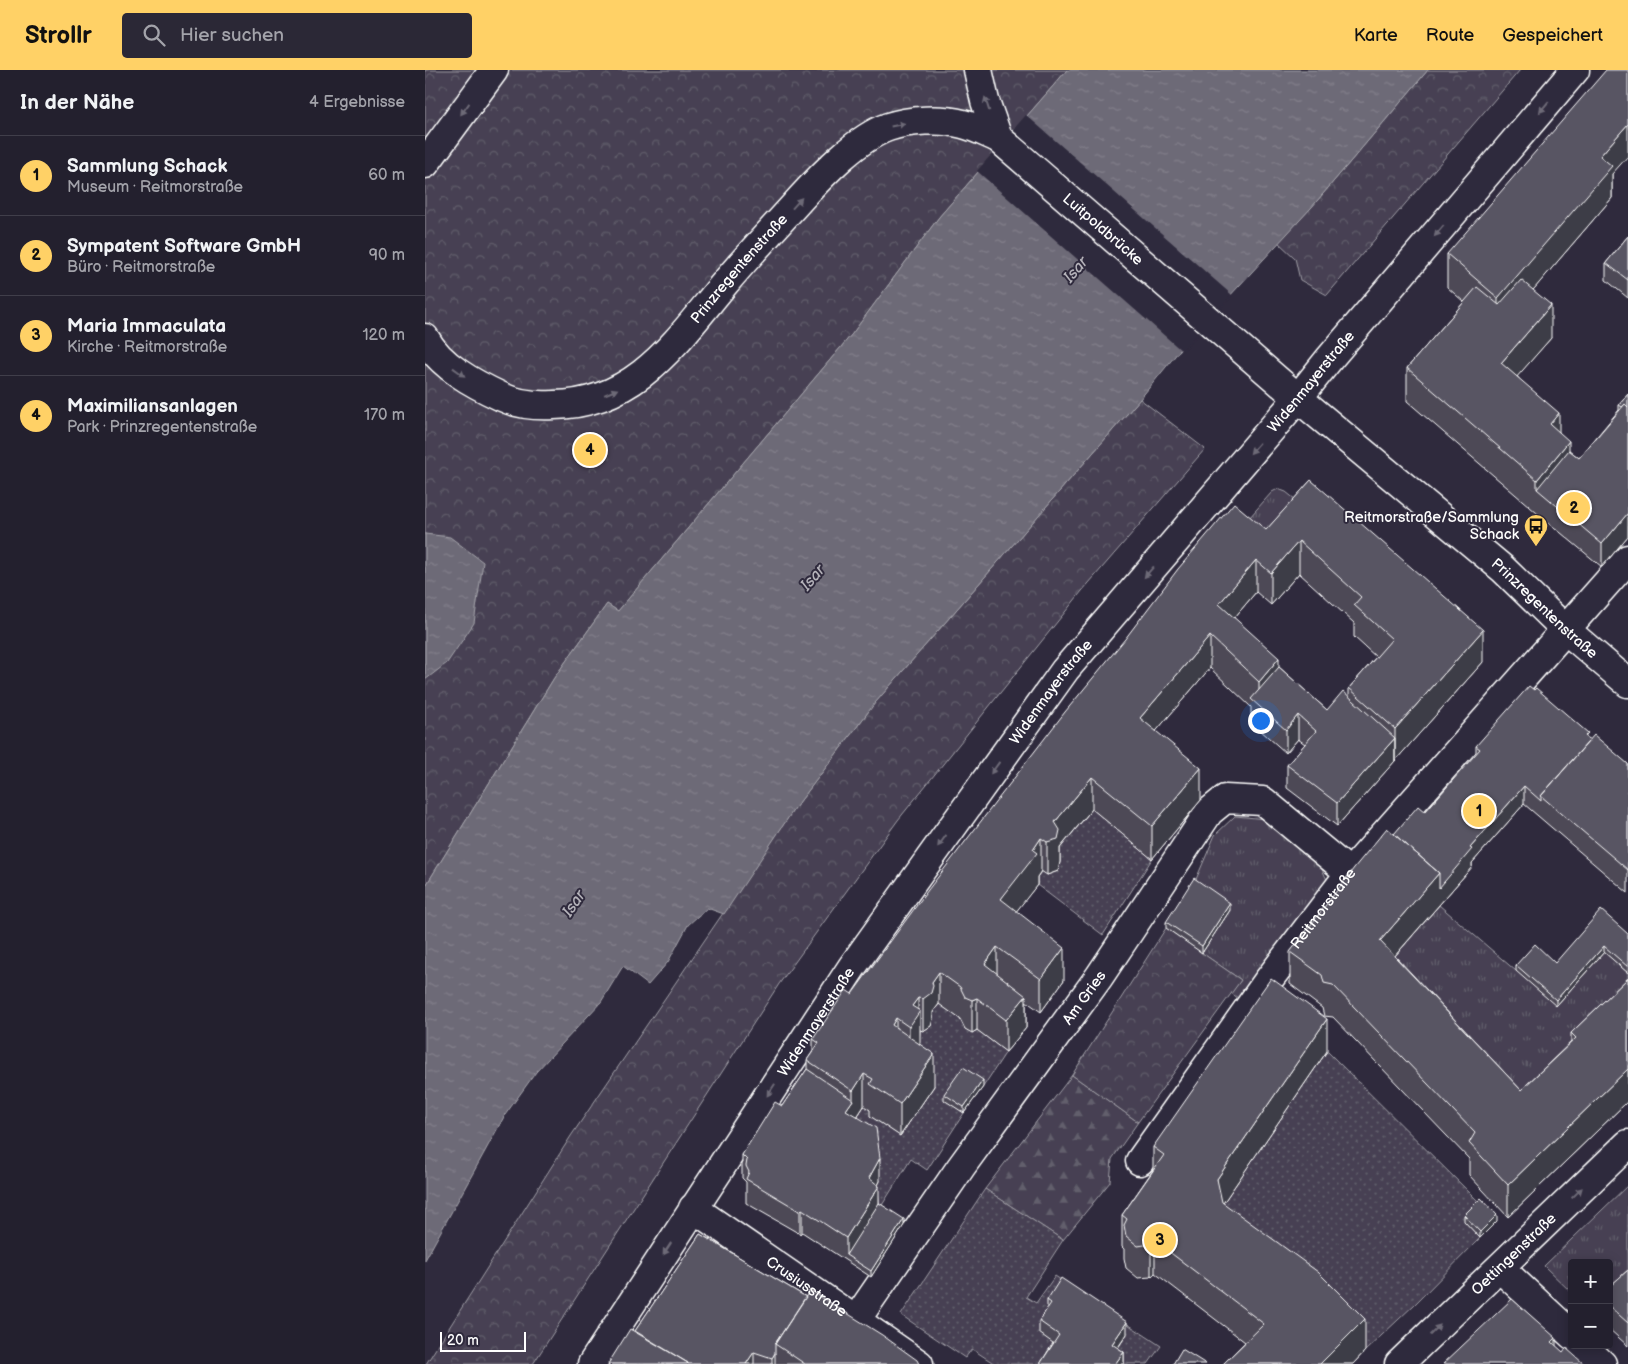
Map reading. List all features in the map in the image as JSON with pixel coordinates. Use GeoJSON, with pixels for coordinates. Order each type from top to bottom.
{"type":"FeatureCollection","features":[{"type":"Feature","properties":{"kind":"main road"},"geometry":{"type":"LineString","coordinates":[[425,164],[494,70]]}},
{"type":"Feature","properties":{"kind":"main road"},"geometry":{"type":"LineString","coordinates":[[978,70],[985,101],[998,138]]}},
{"type":"Feature","properties":{"kind":"main road","name":"Widenmayerstraße"},"geometry":{"type":"LineString","coordinates":[[592,1364],[852,967],[1065,670],[1575,70]]}},
{"type":"Feature","properties":{"kind":"main road","name":"Prinzregentenstraße"},"geometry":{"type":"LineString","coordinates":[[425,338],[428,344],[446,362],[478,385],[509,400],[540,406],[573,405],[614,392],[650,369],[673,347],[726,282],[817,180],[854,146],[887,127],[920,120],[962,124],[998,138]]}},
{"type":"Feature","properties":{"kind":"main road","name":"Luitpoldbrücke"},"geometry":{"type":"LineString","coordinates":[[998,138],[1209,320]]}},
{"type":"Feature","properties":{"kind":"main road","name":"Prinzregentenstraße"},"geometry":{"type":"LineString","coordinates":[[1209,320],[1298,398],[1503,569],[1567,630],[1628,683]]}},
{"type":"Feature","properties":{"kind":"main road","name":"Reitmorstraße"},"geometry":{"type":"LineString","coordinates":[[1140,1161],[1267,982],[1350,872],[1567,630],[1628,559]]}},
{"type":"Feature","properties":{"kind":"main road","name":"Am Gries"},"geometry":{"type":"LineString","coordinates":[[856,1320],[961,1168],[1099,976],[1209,812],[1225,798],[1263,801],[1350,872]]}},
{"type":"Feature","properties":{"kind":"main road","name":"Oettingenstraße"},"geometry":{"type":"LineString","coordinates":[[1399,1364],[1628,1144]]}},
{"type":"Feature","properties":{"kind":"main road","name":"Crusiusstraße"},"geometry":{"type":"LineString","coordinates":[[693,1208],[919,1364]]}},
{"type":"Feature","properties":{"kind":"main road"},"geometry":{"type":"LineString","coordinates":[[1500,1268],[1568,1331]]}},
{"type":"Feature","properties":{"kind":"main road"},"geometry":{"type":"LineString","coordinates":[[1587,1349],[1602,1364]]}},
{"type":"Feature","properties":{"kind":"green space"},"geometry":{"type":"Polygon","coordinates":[[[425,70],[1067,70],[939,217],[852,334],[618,611],[607,604],[554,678],[425,887],[425,70]]]}},
{"type":"Feature","properties":{"kind":"green space"},"geometry":{"type":"Polygon","coordinates":[[[1428,70],[1520,70],[1327,295],[1300,280],[1295,258],[1278,242],[1311,208],[1428,70]]]}},
{"type":"Feature","properties":{"kind":"green space"},"geometry":{"type":"Polygon","coordinates":[[[1140,399],[1205,449],[1082,591],[898,820],[779,984],[533,1364],[426,1364],[571,1136],[792,812],[875,703],[1140,399]]]}},
{"type":"Feature","properties":{"kind":"green space"},"geometry":{"type":"Polygon","coordinates":[[[1278,489],[1286,492],[1311,512],[1266,562],[1234,535],[1272,492],[1278,489]]]}},
{"type":"Feature","properties":{"kind":"green space"},"geometry":{"type":"Polygon","coordinates":[[[1092,809],[1152,859],[1103,935],[1033,882],[1092,809]]]}},
{"type":"Feature","properties":{"kind":"green space"},"geometry":{"type":"Polygon","coordinates":[[[1235,816],[1266,819],[1318,861],[1330,886],[1242,1001],[1231,993],[1241,980],[1202,953],[1230,910],[1194,884],[1215,835],[1235,816]]]}},
{"type":"Feature","properties":{"kind":"green space"},"geometry":{"type":"Polygon","coordinates":[[[1439,905],[1516,971],[1604,952],[1628,973],[1628,1011],[1521,1122],[1380,973],[1439,905]]]}},
{"type":"Feature","properties":{"kind":"green space"},"geometry":{"type":"Polygon","coordinates":[[[1166,928],[1241,980],[1138,1122],[1072,1075],[1166,928]]]}},
{"type":"Feature","properties":{"kind":"green space"},"geometry":{"type":"Polygon","coordinates":[[[939,1004],[960,1019],[965,1029],[972,1032],[977,1030],[1006,1052],[983,1087],[963,1073],[945,1100],[964,1113],[927,1170],[911,1159],[879,1210],[853,1123],[864,1106],[873,1112],[870,1116],[900,1136],[934,1086],[912,1038],[939,1004]]]}},
{"type":"Feature","properties":{"kind":"green space"},"geometry":{"type":"Polygon","coordinates":[[[1327,1051],[1481,1204],[1464,1221],[1480,1238],[1415,1304],[1365,1351],[1217,1212],[1327,1051]]]}},
{"type":"Feature","properties":{"kind":"green space"},"geometry":{"type":"Polygon","coordinates":[[[1072,1075],[1138,1122],[1112,1159],[1110,1182],[1063,1240],[985,1189],[1072,1075]]]}},
{"type":"Feature","properties":{"kind":"green space"},"geometry":{"type":"Polygon","coordinates":[[[1628,1185],[1628,1293],[1613,1306],[1613,1259],[1568,1259],[1568,1289],[1544,1266],[1628,1185]]]}},
{"type":"Feature","properties":{"kind":"green space"},"geometry":{"type":"Polygon","coordinates":[[[985,1189],[1063,1240],[1026,1297],[1036,1303],[1055,1276],[1161,1346],[1148,1364],[995,1364],[972,1349],[965,1358],[901,1315],[985,1189]]]}},
{"type":"Feature","properties":{"kind":"water","name":"Isar"},"geometry":{"type":"Polygon","coordinates":[[[1067,70],[1428,70],[1311,208],[1179,351],[1140,399],[875,703],[792,812],[724,914],[707,908],[688,925],[668,962],[648,985],[623,966],[601,1002],[536,1072],[505,1115],[425,1260],[425,887],[554,678],[607,604],[618,611],[852,334],[939,217],[1067,70]]]}},
{"type":"Feature","properties":{"kind":"water"},"geometry":{"type":"Polygon","coordinates":[[[425,534],[450,537],[483,562],[474,623],[447,663],[425,680],[425,534]]]}},
{"type":"Feature","properties":{"kind":"pier"},"geometry":{"type":"Polygon","coordinates":[[[1026,115],[1232,295],[1182,351],[977,171],[1026,115]]]}},
{"type":"Feature","properties":{"kind":"building"},"geometry":{"type":"Polygon","coordinates":[[[1606,70],[1628,70],[1628,124],[1600,156],[1612,166],[1498,298],[1447,254],[1606,70]]]}},
{"type":"Feature","properties":{"kind":"building"},"geometry":{"type":"Polygon","coordinates":[[[1628,236],[1628,280],[1606,263],[1628,236]]]}},
{"type":"Feature","properties":{"kind":"building"},"geometry":{"type":"Polygon","coordinates":[[[1521,280],[1551,305],[1501,363],[1559,413],[1550,424],[1569,441],[1537,480],[1407,368],[1477,287],[1499,305],[1521,280]]]}},
{"type":"Feature","properties":{"kind":"building"},"geometry":{"type":"Polygon","coordinates":[[[1628,394],[1628,407],[1625,404],[1622,407],[1619,405],[1628,394]]]}},
{"type":"Feature","properties":{"kind":"building"},"geometry":{"type":"Polygon","coordinates":[[[1625,404],[1628,407],[1628,513],[1602,544],[1537,489],[1569,450],[1579,458],[1625,404]]]}},
{"type":"Feature","properties":{"kind":"building"},"geometry":{"type":"Polygon","coordinates":[[[1311,480],[1483,630],[1395,729],[1349,688],[1392,639],[1354,605],[1361,597],[1299,541],[1271,573],[1256,560],[1219,604],[1279,658],[1259,682],[1210,636],[1140,718],[1201,768],[1152,826],[1092,777],[1055,822],[1060,830],[1058,839],[1047,842],[1041,838],[1033,850],[1037,853],[1001,899],[1064,948],[1041,979],[997,947],[985,964],[1026,996],[1006,1020],[977,998],[972,1000],[965,997],[960,987],[939,972],[932,982],[931,993],[923,999],[918,998],[912,1006],[920,1011],[909,1027],[896,1018],[892,1025],[934,1054],[900,1104],[870,1084],[873,1079],[864,1074],[853,1091],[807,1060],[819,1043],[813,1039],[846,990],[852,994],[928,890],[1065,712],[1125,639],[1178,569],[1234,503],[1266,530],[1311,480]]]}},
{"type":"Feature","properties":{"kind":"building"},"geometry":{"type":"Polygon","coordinates":[[[1279,667],[1327,710],[1343,691],[1395,738],[1337,803],[1287,765],[1316,731],[1298,715],[1286,730],[1251,699],[1279,667]]]}},
{"type":"Feature","properties":{"kind":"building"},"geometry":{"type":"Polygon","coordinates":[[[1529,686],[1534,690],[1536,688],[1588,733],[1585,736],[1590,740],[1541,796],[1541,801],[1524,786],[1470,848],[1472,849],[1439,888],[1439,873],[1394,834],[1418,806],[1425,812],[1480,749],[1476,746],[1529,686]]]}},
{"type":"Feature","properties":{"kind":"building"},"geometry":{"type":"Polygon","coordinates":[[[1594,735],[1628,764],[1628,870],[1541,796],[1594,735]]]}},
{"type":"Feature","properties":{"kind":"building"},"geometry":{"type":"Polygon","coordinates":[[[1387,828],[1439,873],[1380,941],[1521,1090],[1576,1038],[1571,1033],[1628,978],[1628,1069],[1508,1185],[1469,1143],[1475,1133],[1333,985],[1324,983],[1322,975],[1290,952],[1387,828]]]}},
{"type":"Feature","properties":{"kind":"building"},"geometry":{"type":"Polygon","coordinates":[[[1194,878],[1230,903],[1202,946],[1166,922],[1194,878]]]}},
{"type":"Feature","properties":{"kind":"building"},"geometry":{"type":"Polygon","coordinates":[[[1601,910],[1628,934],[1628,967],[1604,946],[1556,1000],[1516,965],[1535,944],[1555,963],[1601,910]]]}},
{"type":"Feature","properties":{"kind":"building"},"geometry":{"type":"Polygon","coordinates":[[[1271,978],[1327,1019],[1217,1179],[1222,1202],[1318,1272],[1365,1319],[1320,1364],[1223,1364],[1264,1324],[1155,1241],[1151,1244],[1138,1246],[1126,1236],[1124,1225],[1127,1219],[1122,1215],[1164,1155],[1153,1147],[1271,978]]]}},
{"type":"Feature","properties":{"kind":"building"},"geometry":{"type":"Polygon","coordinates":[[[963,1067],[983,1080],[964,1107],[944,1094],[963,1067]]]}},
{"type":"Feature","properties":{"kind":"building"},"geometry":{"type":"Polygon","coordinates":[[[807,1069],[853,1100],[846,1110],[876,1128],[880,1158],[869,1178],[879,1186],[846,1238],[802,1209],[800,1211],[746,1179],[749,1172],[746,1166],[747,1160],[742,1155],[775,1102],[782,1106],[807,1069]]]}},
{"type":"Feature","properties":{"kind":"building"},"geometry":{"type":"Polygon","coordinates":[[[1481,1198],[1497,1215],[1480,1232],[1464,1215],[1481,1198]]]}},
{"type":"Feature","properties":{"kind":"building"},"geometry":{"type":"Polygon","coordinates":[[[879,1203],[904,1219],[871,1271],[846,1255],[879,1203]]]}},
{"type":"Feature","properties":{"kind":"building"},"geometry":{"type":"Polygon","coordinates":[[[700,1234],[806,1297],[775,1344],[775,1353],[772,1358],[754,1352],[746,1364],[688,1364],[635,1331],[700,1234]]]}},
{"type":"Feature","properties":{"kind":"building"},"geometry":{"type":"Polygon","coordinates":[[[1628,1270],[1628,1323],[1613,1310],[1613,1283],[1628,1270]]]}},
{"type":"Feature","properties":{"kind":"building"},"geometry":{"type":"Polygon","coordinates":[[[1061,1278],[1127,1322],[1112,1344],[1124,1352],[1115,1364],[1040,1364],[1059,1335],[1039,1321],[1051,1303],[1047,1300],[1061,1278]]]}},
{"type":"Feature","properties":{"kind":"building"},"geometry":{"type":"Polygon","coordinates":[[[810,1290],[882,1335],[917,1360],[919,1364],[805,1364],[775,1344],[810,1290]]]}},
{"type":"Feature","properties":{"kind":"building"},"geometry":{"type":"Polygon","coordinates":[[[1512,1299],[1556,1338],[1552,1342],[1563,1352],[1566,1348],[1584,1364],[1443,1364],[1512,1299]]]}},
{"type":"Feature","properties":{"kind":"building"},"geometry":{"type":"Polygon","coordinates":[[[630,1329],[688,1363],[608,1364],[630,1329]]]}},
{"type":"Feature","properties":{"kind":"building"},"geometry":{"type":"Polygon","coordinates":[[[1182,1349],[1206,1364],[1173,1364],[1182,1349]]]}},
{"type":"Feature","properties":{"kind":"place","name":"Maximiliansanlagen"},"geometry":{"type":"Point","coordinates":[590,450]}},
{"type":"Feature","properties":{"kind":"place","name":"Sympatent Software GmbH"},"geometry":{"type":"Point","coordinates":[1574,508]}},
{"type":"Feature","properties":{"kind":"place","name":"Reitmorstraße/Sammlung Schack"},"geometry":{"type":"Point","coordinates":[1536,547]}},
{"type":"Feature","properties":{"kind":"place","name":"Sammlung Schack"},"geometry":{"type":"Point","coordinates":[1479,811]}},
{"type":"Feature","properties":{"kind":"place","name":"Maria Immaculata"},"geometry":{"type":"Point","coordinates":[1160,1240]}}]}
